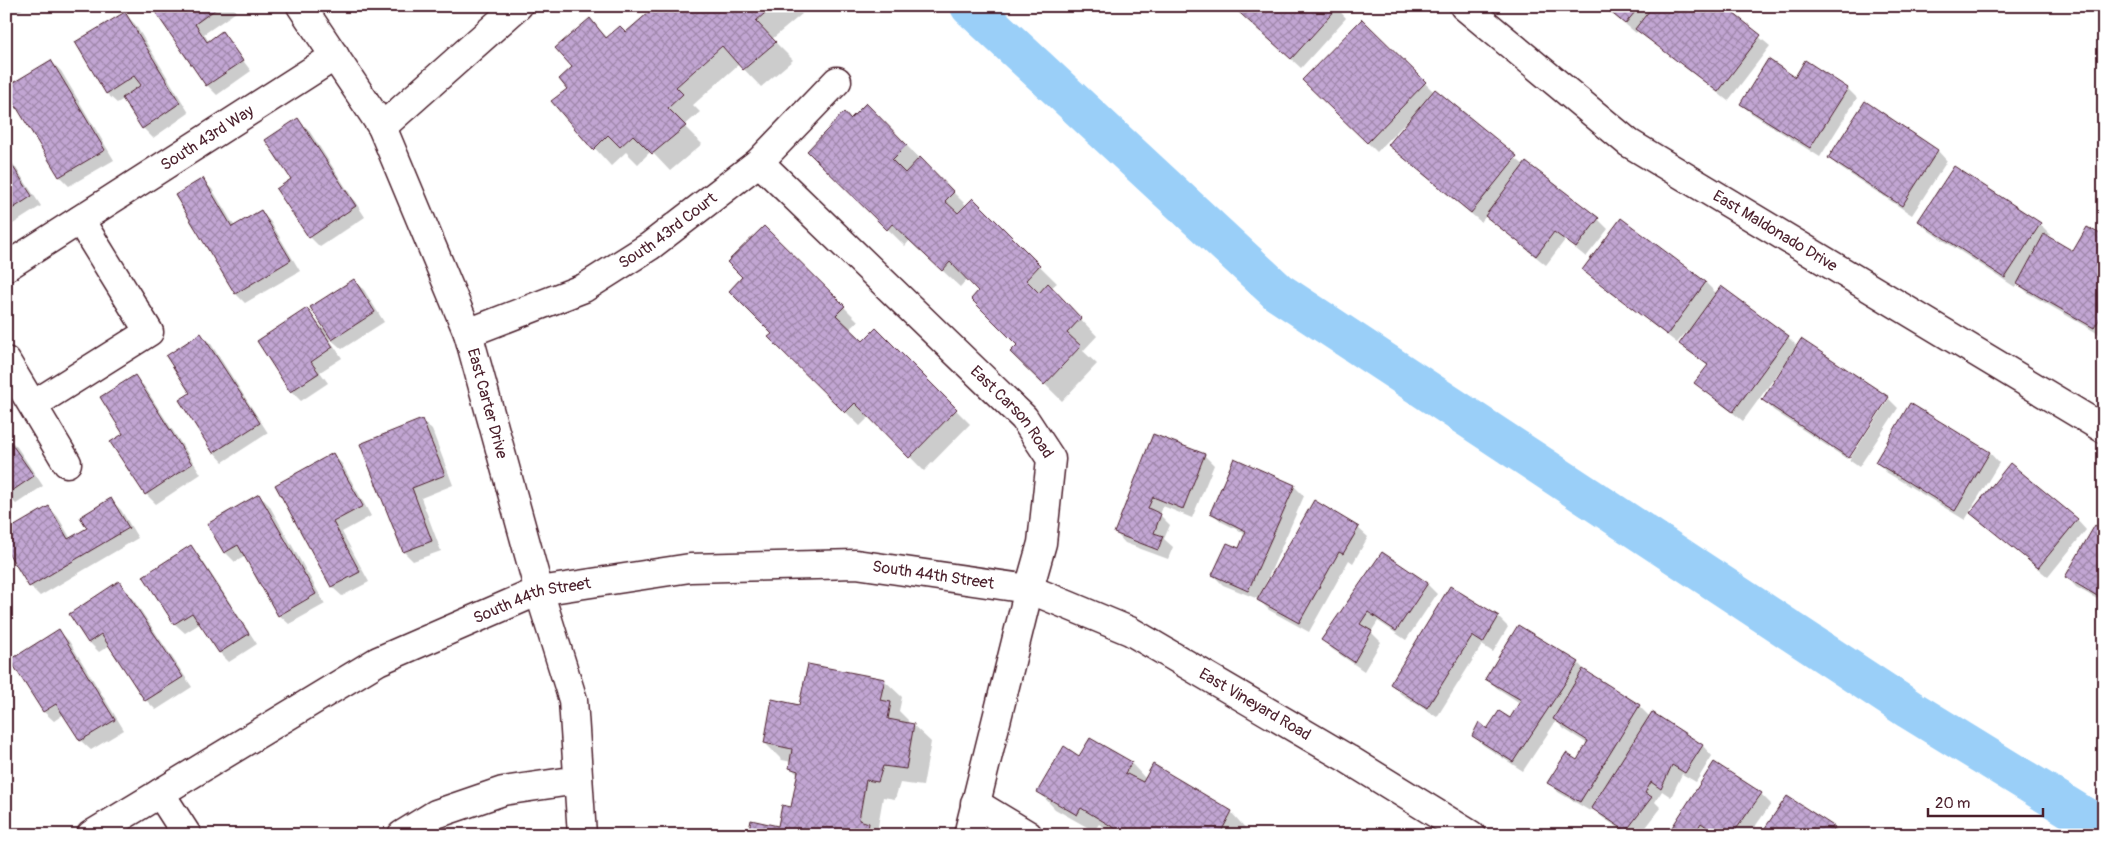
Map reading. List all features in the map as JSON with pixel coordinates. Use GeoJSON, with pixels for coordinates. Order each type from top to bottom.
{"type":"FeatureCollection","features":[{"type":"Feature","properties":{"kind":"street","name":"East Carter Drive"},"geometry":{"type":"LineString","coordinates":[[301,6],[382,127],[468,333],[539,591],[573,700],[582,835]]}},
{"type":"Feature","properties":{"kind":"street"},"geometry":{"type":"LineString","coordinates":[[382,127],[518,6]]}},
{"type":"Feature","properties":{"kind":"street","name":"East Maldonado Drive"},"geometry":{"type":"LineString","coordinates":[[1464,6],[1629,143],[2104,429]]}},
{"type":"Feature","properties":{"kind":"street","name":"South 43rd Way"},"geometry":{"type":"LineString","coordinates":[[6,267],[335,56]]}},
{"type":"Feature","properties":{"kind":"street","name":"South 43rd Court"},"geometry":{"type":"LineString","coordinates":[[468,333],[584,288],[650,246],[759,162],[838,81]]}},
{"type":"Feature","properties":{"kind":"street","name":"East Carson Road"},"geometry":{"type":"LineString","coordinates":[[759,162],[1024,418],[1051,459],[1042,543],[968,835]]}},
{"type":"Feature","properties":{"kind":"street"},"geometry":{"type":"LineString","coordinates":[[33,405],[150,332],[80,220]]}},
{"type":"Feature","properties":{"kind":"street"},"geometry":{"type":"LineString","coordinates":[[6,361],[67,463]]}},
{"type":"Feature","properties":{"kind":"street","name":"South 44th Street"},"geometry":{"type":"LineString","coordinates":[[91,835],[378,661],[539,591],[690,568],[856,564],[1029,589]]}},
{"type":"Feature","properties":{"kind":"street","name":"East Vineyard Road"},"geometry":{"type":"LineString","coordinates":[[1029,589],[1130,631],[1348,759],[1471,835]]}},
{"type":"Feature","properties":{"kind":"street"},"geometry":{"type":"LineString","coordinates":[[402,835],[436,814],[504,791],[578,780]]}},
{"type":"Feature","properties":{"kind":"street"},"geometry":{"type":"LineString","coordinates":[[160,793],[187,835]]}},
{"type":"Feature","properties":{"kind":"street"},"geometry":{"type":"LineString","coordinates":[[975,803],[1028,835]]}},
{"type":"Feature","properties":{"kind":"building"},"geometry":{"type":"Polygon","coordinates":[[[151,6],[220,6],[195,24],[207,42],[222,31],[243,61],[206,86],[151,6]]]}},
{"type":"Feature","properties":{"kind":"building"},"geometry":{"type":"Polygon","coordinates":[[[656,6],[773,6],[756,21],[776,42],[743,70],[722,46],[676,87],[683,94],[668,108],[686,126],[652,154],[633,135],[620,147],[608,135],[593,150],[551,101],[567,89],[559,79],[572,67],[555,48],[590,18],[606,38],[620,26],[626,32],[656,6]]]}},
{"type":"Feature","properties":{"kind":"building"},"geometry":{"type":"Polygon","coordinates":[[[1232,6],[1337,6],[1338,7],[1291,59],[1232,6]]]}},
{"type":"Feature","properties":{"kind":"building"},"geometry":{"type":"Polygon","coordinates":[[[1603,6],[1640,6],[1625,24],[1603,6]]]}},
{"type":"Feature","properties":{"kind":"building"},"geometry":{"type":"Polygon","coordinates":[[[1653,6],[1724,6],[1761,35],[1718,92],[1635,29],[1653,6]]]}},
{"type":"Feature","properties":{"kind":"building"},"geometry":{"type":"Polygon","coordinates":[[[125,12],[180,103],[142,129],[122,98],[141,85],[134,76],[106,94],[75,42],[125,12]]]}},
{"type":"Feature","properties":{"kind":"building"},"geometry":{"type":"Polygon","coordinates":[[[1362,19],[1426,82],[1367,143],[1302,80],[1362,19]]]}},
{"type":"Feature","properties":{"kind":"building"},"geometry":{"type":"Polygon","coordinates":[[[1768,59],[1795,77],[1805,60],[1848,88],[1810,148],[1740,104],[1768,59]]]}},
{"type":"Feature","properties":{"kind":"building"},"geometry":{"type":"Polygon","coordinates":[[[51,60],[105,150],[59,177],[6,90],[6,87],[51,60]]]}},
{"type":"Feature","properties":{"kind":"building"},"geometry":{"type":"Polygon","coordinates":[[[1435,89],[1517,156],[1471,213],[1388,145],[1435,89]]]}},
{"type":"Feature","properties":{"kind":"building"},"geometry":{"type":"Polygon","coordinates":[[[1865,101],[1938,150],[1902,206],[1828,158],[1865,101]]]}},
{"type":"Feature","properties":{"kind":"building"},"geometry":{"type":"Polygon","coordinates":[[[866,103],[907,145],[892,160],[905,173],[920,157],[954,192],[945,201],[958,213],[973,198],[1040,265],[1026,280],[1039,293],[1048,283],[1081,318],[1067,333],[1081,346],[1044,385],[1010,352],[1017,345],[971,299],[978,291],[950,262],[942,271],[892,224],[887,230],[807,151],[844,112],[850,119],[866,103]]]}},
{"type":"Feature","properties":{"kind":"building"},"geometry":{"type":"Polygon","coordinates":[[[298,118],[356,206],[309,238],[276,189],[291,179],[265,140],[298,118]]]}},
{"type":"Feature","properties":{"kind":"building"},"geometry":{"type":"Polygon","coordinates":[[[6,156],[32,196],[6,213],[6,156]]]}},
{"type":"Feature","properties":{"kind":"building"},"geometry":{"type":"Polygon","coordinates":[[[1526,162],[1599,218],[1576,248],[1554,232],[1536,256],[1485,216],[1526,162]]]}},
{"type":"Feature","properties":{"kind":"building"},"geometry":{"type":"Polygon","coordinates":[[[1954,166],[2041,223],[2005,278],[1918,221],[1954,166]]]}},
{"type":"Feature","properties":{"kind":"building"},"geometry":{"type":"Polygon","coordinates":[[[203,178],[232,227],[261,210],[291,260],[235,294],[175,195],[203,178]]]}},
{"type":"Feature","properties":{"kind":"building"},"geometry":{"type":"Polygon","coordinates":[[[1621,218],[1706,282],[1667,335],[1582,270],[1621,218]]]}},
{"type":"Feature","properties":{"kind":"building"},"geometry":{"type":"Polygon","coordinates":[[[764,226],[845,306],[836,315],[863,341],[876,328],[957,409],[909,458],[855,403],[845,413],[768,337],[772,334],[729,291],[742,277],[727,262],[764,226]]]}},
{"type":"Feature","properties":{"kind":"building"},"geometry":{"type":"Polygon","coordinates":[[[2087,227],[2104,236],[2104,312],[2094,328],[2017,284],[2044,234],[2073,251],[2087,227]]]}},
{"type":"Feature","properties":{"kind":"building"},"geometry":{"type":"Polygon","coordinates":[[[354,279],[375,312],[332,340],[310,307],[354,279]]]}},
{"type":"Feature","properties":{"kind":"building"},"geometry":{"type":"Polygon","coordinates":[[[1721,286],[1789,336],[1733,412],[1694,383],[1708,365],[1679,344],[1721,286]]]}},
{"type":"Feature","properties":{"kind":"building"},"geometry":{"type":"Polygon","coordinates":[[[307,308],[333,347],[311,362],[319,373],[290,392],[257,341],[307,308]]]}},
{"type":"Feature","properties":{"kind":"building"},"geometry":{"type":"Polygon","coordinates":[[[201,333],[260,423],[213,453],[179,400],[190,393],[166,356],[201,333]]]}},
{"type":"Feature","properties":{"kind":"building"},"geometry":{"type":"Polygon","coordinates":[[[1801,339],[1889,397],[1849,458],[1762,400],[1801,339]]]}},
{"type":"Feature","properties":{"kind":"building"},"geometry":{"type":"Polygon","coordinates":[[[135,375],[192,464],[145,495],[110,442],[123,434],[100,397],[135,375]]]}},
{"type":"Feature","properties":{"kind":"building"},"geometry":{"type":"Polygon","coordinates":[[[1910,403],[1990,452],[1955,511],[1875,462],[1910,403]]]}},
{"type":"Feature","properties":{"kind":"building"},"geometry":{"type":"Polygon","coordinates":[[[422,419],[445,475],[412,488],[432,541],[403,552],[360,444],[422,419]]]}},
{"type":"Feature","properties":{"kind":"building"},"geometry":{"type":"Polygon","coordinates":[[[1153,434],[1205,454],[1183,509],[1153,497],[1148,508],[1161,514],[1154,533],[1163,536],[1158,550],[1114,533],[1153,434]]]}},
{"type":"Feature","properties":{"kind":"building"},"geometry":{"type":"Polygon","coordinates":[[[6,436],[34,476],[6,495],[6,436]]]}},
{"type":"Feature","properties":{"kind":"building"},"geometry":{"type":"Polygon","coordinates":[[[333,453],[363,506],[333,522],[360,572],[331,587],[275,485],[333,453]]]}},
{"type":"Feature","properties":{"kind":"building"},"geometry":{"type":"Polygon","coordinates":[[[1234,458],[1295,485],[1248,591],[1212,575],[1227,543],[1239,548],[1246,531],[1210,513],[1234,458]]]}},
{"type":"Feature","properties":{"kind":"building"},"geometry":{"type":"Polygon","coordinates":[[[2010,463],[2078,519],[2038,568],[1970,513],[2010,463]]]}},
{"type":"Feature","properties":{"kind":"building"},"geometry":{"type":"Polygon","coordinates":[[[259,494],[316,594],[278,616],[238,545],[224,553],[207,524],[259,494]]]}},
{"type":"Feature","properties":{"kind":"building"},"geometry":{"type":"Polygon","coordinates":[[[111,498],[129,528],[29,587],[6,549],[6,531],[49,506],[68,539],[87,528],[80,517],[111,498]]]}},
{"type":"Feature","properties":{"kind":"building"},"geometry":{"type":"Polygon","coordinates":[[[1314,500],[1359,527],[1343,554],[1339,552],[1299,623],[1257,600],[1314,500]]]}},
{"type":"Feature","properties":{"kind":"building"},"geometry":{"type":"Polygon","coordinates":[[[2095,525],[2104,530],[2104,600],[2065,577],[2095,525]]]}},
{"type":"Feature","properties":{"kind":"building"},"geometry":{"type":"Polygon","coordinates":[[[191,545],[249,634],[219,653],[192,613],[174,624],[143,576],[191,545]]]}},
{"type":"Feature","properties":{"kind":"building"},"geometry":{"type":"Polygon","coordinates":[[[1382,552],[1428,583],[1396,631],[1368,612],[1360,624],[1372,631],[1354,662],[1321,640],[1382,552]]]}},
{"type":"Feature","properties":{"kind":"building"},"geometry":{"type":"Polygon","coordinates":[[[119,581],[183,677],[145,701],[101,634],[88,643],[69,614],[119,581]]]}},
{"type":"Feature","properties":{"kind":"building"},"geometry":{"type":"Polygon","coordinates":[[[1450,586],[1499,616],[1483,643],[1472,636],[1427,708],[1390,684],[1450,586]]]}},
{"type":"Feature","properties":{"kind":"building"},"geometry":{"type":"Polygon","coordinates":[[[1518,625],[1579,662],[1513,762],[1472,736],[1479,722],[1487,729],[1499,711],[1510,718],[1521,700],[1485,679],[1518,625]]]}},
{"type":"Feature","properties":{"kind":"building"},"geometry":{"type":"Polygon","coordinates":[[[59,629],[115,720],[80,741],[56,704],[43,712],[10,660],[59,629]]]}},
{"type":"Feature","properties":{"kind":"building"},"geometry":{"type":"Polygon","coordinates":[[[808,664],[885,679],[880,700],[891,702],[888,719],[914,724],[906,769],[883,766],[878,782],[866,780],[859,820],[869,823],[867,835],[748,835],[751,820],[778,826],[782,805],[791,807],[798,771],[789,768],[792,749],[764,743],[772,699],[799,705],[808,664]]]}},
{"type":"Feature","properties":{"kind":"building"},"geometry":{"type":"Polygon","coordinates":[[[1583,669],[1640,705],[1580,802],[1547,783],[1566,753],[1577,760],[1588,741],[1553,719],[1583,669]]]}},
{"type":"Feature","properties":{"kind":"building"},"geometry":{"type":"Polygon","coordinates":[[[1652,712],[1703,745],[1685,773],[1672,765],[1661,789],[1651,782],[1645,793],[1652,797],[1626,831],[1591,808],[1652,712]]]}},
{"type":"Feature","properties":{"kind":"building"},"geometry":{"type":"Polygon","coordinates":[[[1090,738],[1132,762],[1125,773],[1143,782],[1153,764],[1232,811],[1222,830],[1231,835],[1148,835],[1144,833],[1143,835],[1126,835],[1081,808],[1077,815],[1037,792],[1064,746],[1079,756],[1090,738]]]}},
{"type":"Feature","properties":{"kind":"building"},"geometry":{"type":"Polygon","coordinates":[[[1714,762],[1762,793],[1732,835],[1718,835],[1701,823],[1695,833],[1698,835],[1667,835],[1714,762]]]}},
{"type":"Feature","properties":{"kind":"building"},"geometry":{"type":"Polygon","coordinates":[[[1787,796],[1835,827],[1830,835],[1760,835],[1787,796]]]}},
{"type":"Feature","properties":{"kind":"waterway"},"geometry":{"type":"LineString","coordinates":[[970,6],[1278,292],[1909,709],[2104,829]]}}]}
